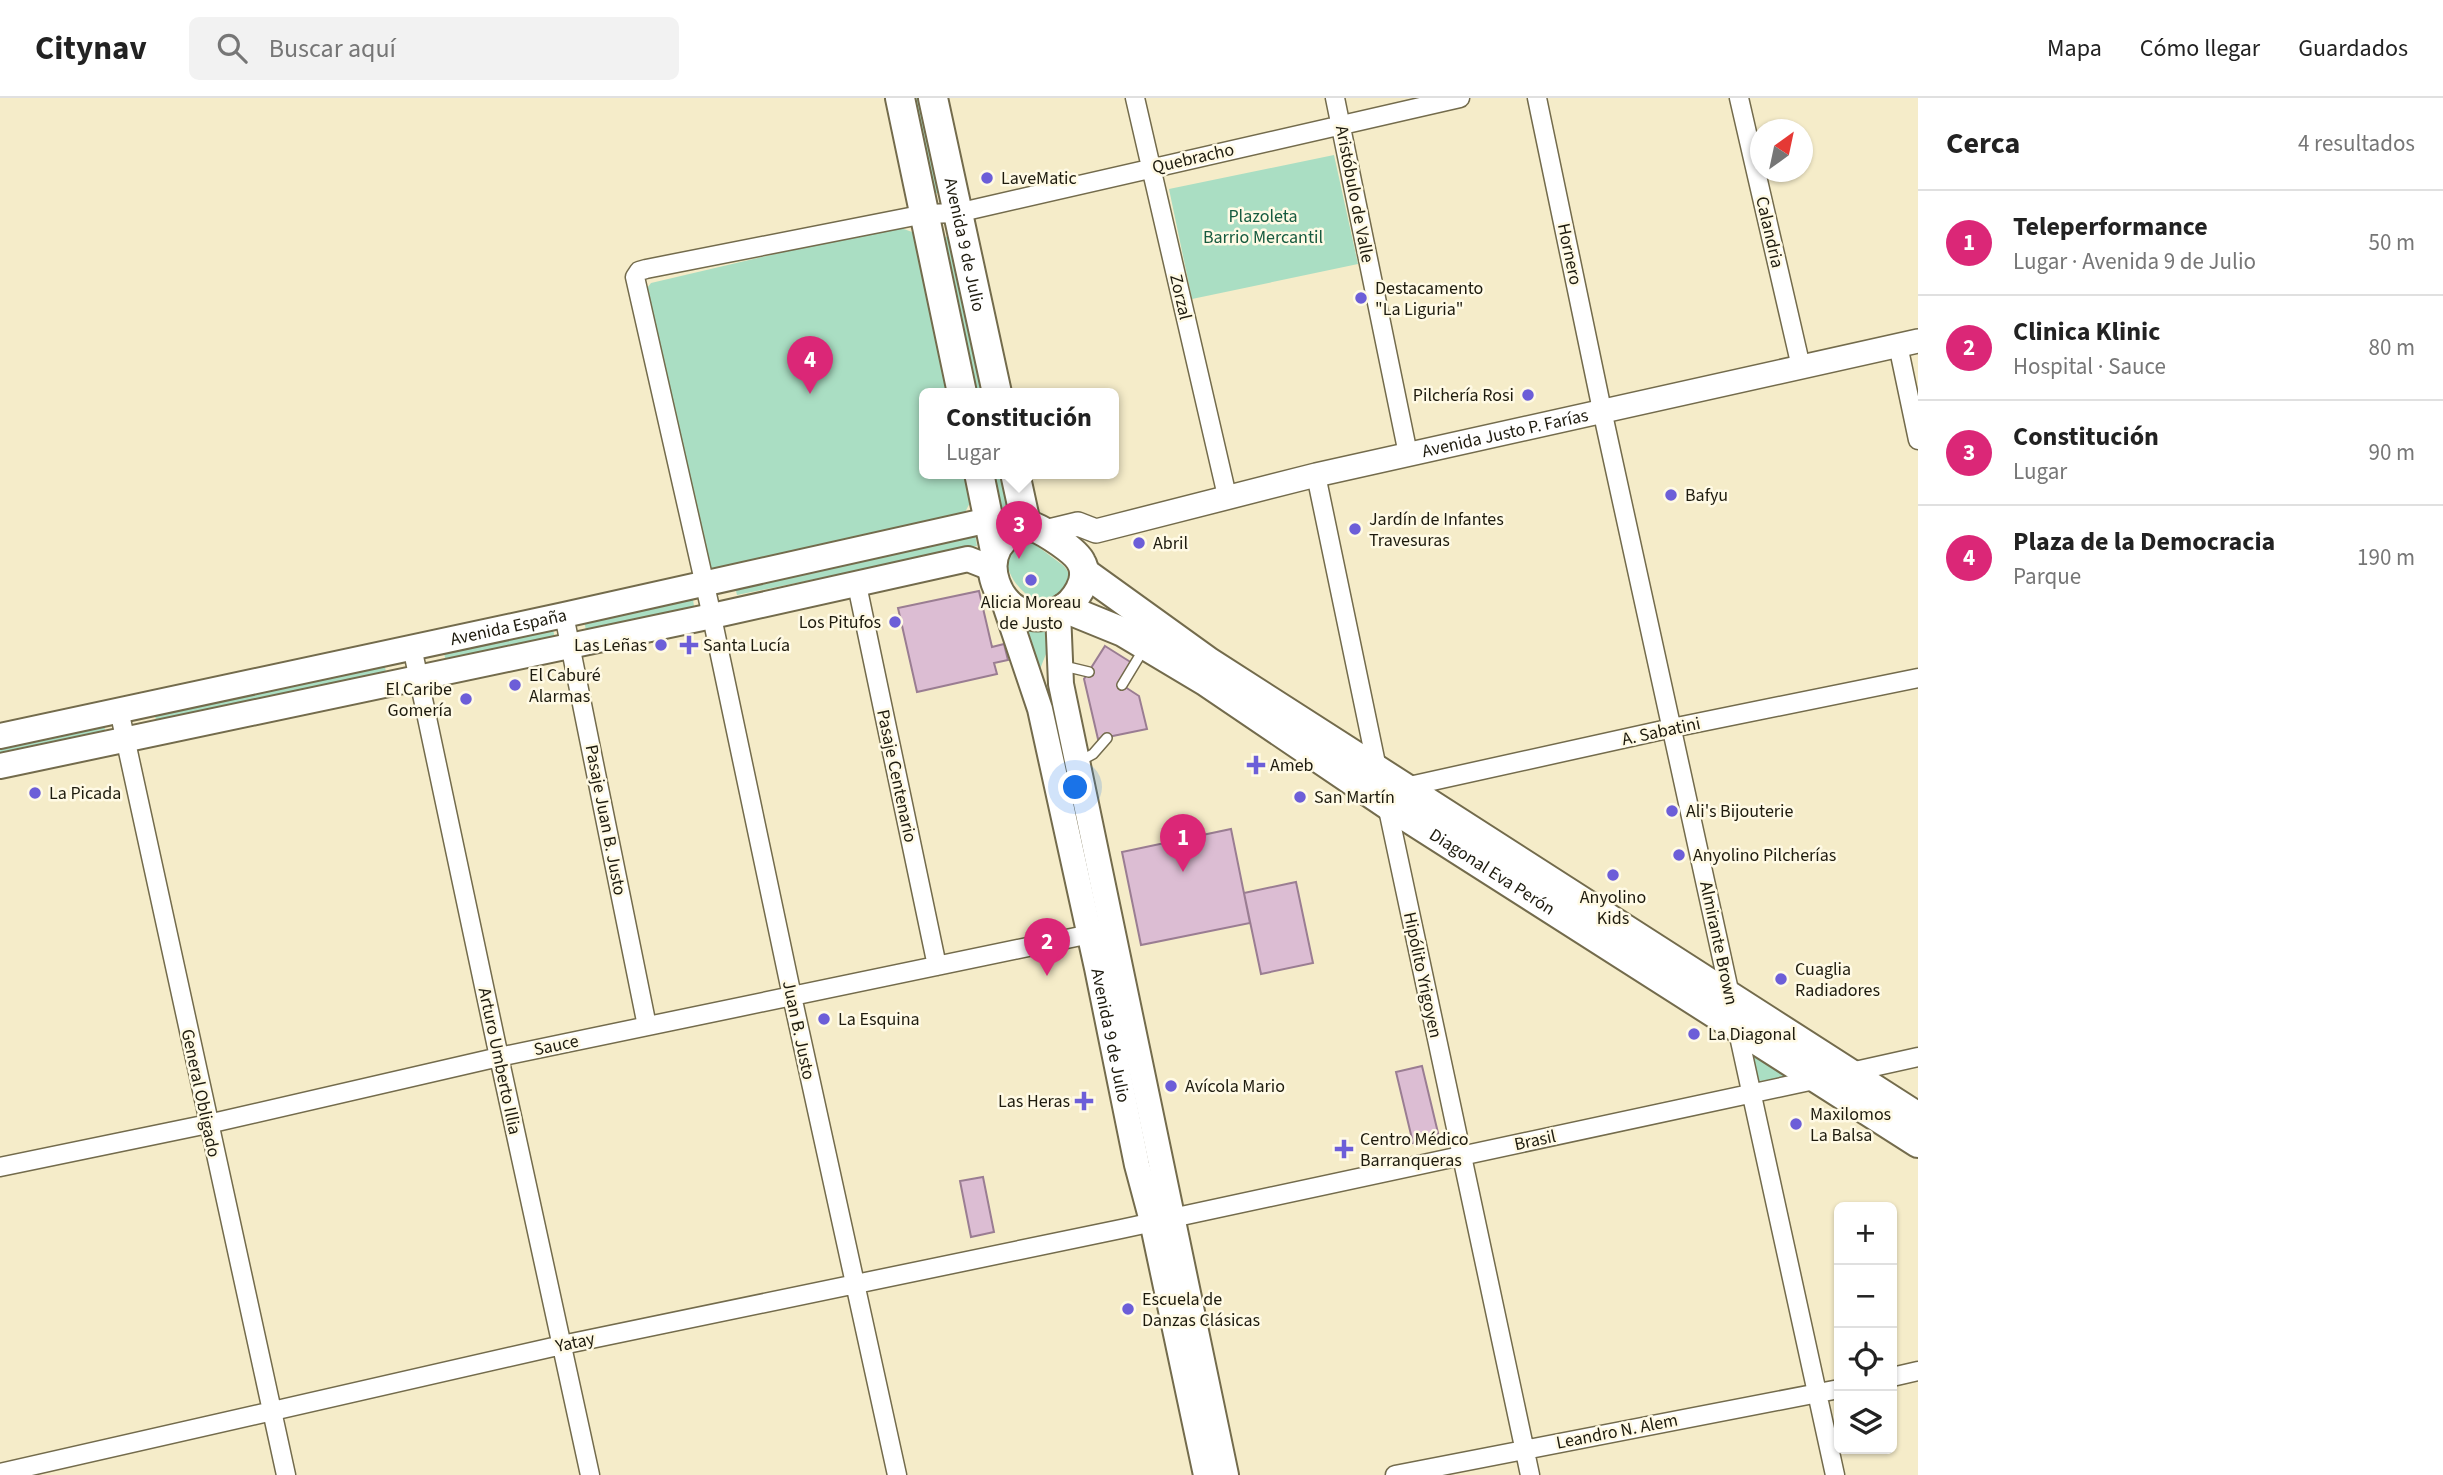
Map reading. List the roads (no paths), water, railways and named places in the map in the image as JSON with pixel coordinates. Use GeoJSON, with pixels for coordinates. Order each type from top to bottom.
{"type":"FeatureCollection","features":[{"type":"Feature","properties":{"kind":"main road","name":"Avenida 9 de Julio"},"geometry":{"type":"LineString","coordinates":[[900,98],[961,388]]}},
{"type":"Feature","properties":{"kind":"main road","name":"Avenida 9 de Julio"},"geometry":{"type":"LineString","coordinates":[[933,98],[996,388]]}},
{"type":"Feature","properties":{"kind":"main road"},"geometry":{"type":"LineString","coordinates":[[980,479],[989,520],[1014,542],[1082,566],[1080,590],[1061,610],[1043,616],[1028,615],[1014,609],[1003,598],[995,584],[1014,542],[1015,479]]}},
{"type":"Feature","properties":{"kind":"main road","name":"Avenida España"},"geometry":{"type":"LineString","coordinates":[[0,736],[564,615],[989,520]]}},
{"type":"Feature","properties":{"kind":"main road","name":"Avenida España"},"geometry":{"type":"LineString","coordinates":[[0,766],[857,585],[968,559],[1014,542]]}},
{"type":"Feature","properties":{"kind":"main road","name":"Diagonal Eva Perón"},"geometry":{"type":"LineString","coordinates":[[1082,566],[1209,662],[1377,770],[1396,796],[1736,1026],[1918,1143]]}},
{"type":"Feature","properties":{"kind":"main road","name":"Avenida 9 de Julio"},"geometry":{"type":"LineString","coordinates":[[1003,598],[1040,709],[1137,1165],[1162,1219],[1226,1475]]}},
{"type":"Feature","properties":{"kind":"main road","name":"Avenida 9 de Julio"},"geometry":{"type":"LineString","coordinates":[[1061,610],[1059,665],[1113,929],[1206,1475]]}},
{"type":"Feature","properties":{"kind":"main road","name":"Diagonal Eva Perón"},"geometry":{"type":"LineString","coordinates":[[1061,610],[1123,632],[1731,998],[1918,1117]]}},
{"type":"Feature","properties":{"kind":"street","name":"Zorzal"},"geometry":{"type":"LineString","coordinates":[[1135,98],[1227,496]]}},
{"type":"Feature","properties":{"kind":"street","name":"Aristóbulo de Valle"},"geometry":{"type":"LineString","coordinates":[[1335,98],[1408,454]]}},
{"type":"Feature","properties":{"kind":"street","name":"Quebracho"},"geometry":{"type":"LineString","coordinates":[[704,584],[635,277],[639,271],[925,214],[957,213],[1460,98]]}},
{"type":"Feature","properties":{"kind":"street","name":"Hornero"},"geometry":{"type":"LineString","coordinates":[[1537,98],[1602,410]]}},
{"type":"Feature","properties":{"kind":"street","name":"Calandria"},"geometry":{"type":"LineString","coordinates":[[1739,98],[1801,367]]}},
{"type":"Feature","properties":{"kind":"street","name":"Avenida Justo P. Farías"},"geometry":{"type":"LineString","coordinates":[[1014,542],[1077,524],[1096,531],[1316,475],[1908,343]]}},
{"type":"Feature","properties":{"kind":"street"},"geometry":{"type":"LineString","coordinates":[[1908,343],[1918,440]]}},
{"type":"Feature","properties":{"kind":"street","name":"Almirante Brown"},"geometry":{"type":"LineString","coordinates":[[1602,410],[1835,1475]]}},
{"type":"Feature","properties":{"kind":"street"},"geometry":{"type":"LineString","coordinates":[[1316,475],[1377,770]]}},
{"type":"Feature","properties":{"kind":"street"},"geometry":{"type":"LineString","coordinates":[[1082,566],[1096,531]]}},
{"type":"Feature","properties":{"kind":"street","name":"Juan B. Justo"},"geometry":{"type":"LineString","coordinates":[[704,584],[897,1475]]}},
{"type":"Feature","properties":{"kind":"street","name":"Pasaje Centenario"},"geometry":{"type":"LineString","coordinates":[[857,585],[937,966]]}},
{"type":"Feature","properties":{"kind":"street","name":"Pasaje Juan B. Justo"},"geometry":{"type":"LineString","coordinates":[[564,615],[648,1026]]}},
{"type":"Feature","properties":{"kind":"street","name":"Arturo Umberto Illia"},"geometry":{"type":"LineString","coordinates":[[412,647],[590,1475]]}},
{"type":"Feature","properties":{"kind":"street","name":"A. Sabatini"},"geometry":{"type":"LineString","coordinates":[[1396,796],[1672,728],[1918,678]]}},
{"type":"Feature","properties":{"kind":"street","name":"General Obligado"},"geometry":{"type":"LineString","coordinates":[[119,710],[286,1475]]}},
{"type":"Feature","properties":{"kind":"street","name":"Hipólito Yrigoyen"},"geometry":{"type":"LineString","coordinates":[[1396,796],[1460,1156],[1530,1475]]}},
{"type":"Feature","properties":{"kind":"street","name":"Sauce"},"geometry":{"type":"LineString","coordinates":[[0,1167],[208,1124],[648,1026],[1113,929]]}},
{"type":"Feature","properties":{"kind":"street","name":"Brasil"},"geometry":{"type":"LineString","coordinates":[[1162,1219],[1918,1057]]}},
{"type":"Feature","properties":{"kind":"street","name":"Yatay"},"geometry":{"type":"LineString","coordinates":[[0,1473],[562,1345],[1162,1219]]}},
{"type":"Feature","properties":{"kind":"street"},"geometry":{"type":"LineString","coordinates":[[1897,1376],[1918,1371]]}},
{"type":"Feature","properties":{"kind":"street","name":"Leandro N. Alem"},"geometry":{"type":"LineString","coordinates":[[1395,1475],[1834,1389]]}},
{"type":"Feature","properties":{"kind":"lane"},"geometry":{"type":"LineString","coordinates":[[1122,685],[1146,646]]}},
{"type":"Feature","properties":{"kind":"lane"},"geometry":{"type":"LineString","coordinates":[[1059,665],[1089,672]]}},
{"type":"Feature","properties":{"kind":"lane"},"geometry":{"type":"LineString","coordinates":[[1078,762],[1093,754],[1107,737]]}},
{"type":"Feature","properties":{"kind":"place","name":"LaveMatic"},"geometry":{"type":"Point","coordinates":[987,178]}},
{"type":"Feature","properties":{"kind":"place","name":"Destacamento \"La Liguria\""},"geometry":{"type":"Point","coordinates":[1361,298]}},
{"type":"Feature","properties":{"kind":"place","name":"Plaza de la Democracia"},"geometry":{"type":"Point","coordinates":[810,394]}},
{"type":"Feature","properties":{"kind":"place","name":"Pilchería Rosi"},"geometry":{"type":"Point","coordinates":[1528,395]}},
{"type":"Feature","properties":{"kind":"place","name":"Bafyu"},"geometry":{"type":"Point","coordinates":[1671,495]}},
{"type":"Feature","properties":{"kind":"place","name":"Jardín de Infantes Travesuras"},"geometry":{"type":"Point","coordinates":[1355,529]}},
{"type":"Feature","properties":{"kind":"place","name":"Abril"},"geometry":{"type":"Point","coordinates":[1139,543]}},
{"type":"Feature","properties":{"kind":"place","name":"Constitución"},"geometry":{"type":"Point","coordinates":[1019,559]}},
{"type":"Feature","properties":{"kind":"place","name":"Alicia Moreau de Justo"},"geometry":{"type":"Point","coordinates":[1031,580]}},
{"type":"Feature","properties":{"kind":"place","name":"Los Pitufos"},"geometry":{"type":"Point","coordinates":[895,622]}},
{"type":"Feature","properties":{"kind":"place","name":"Las Leñas"},"geometry":{"type":"Point","coordinates":[661,645]}},
{"type":"Feature","properties":{"kind":"place","name":"Santa Lucía"},"geometry":{"type":"Point","coordinates":[689,645]}},
{"type":"Feature","properties":{"kind":"place","name":"El Caburé Alarmas"},"geometry":{"type":"Point","coordinates":[515,685]}},
{"type":"Feature","properties":{"kind":"place","name":"El Caribe Gomería"},"geometry":{"type":"Point","coordinates":[466,699]}},
{"type":"Feature","properties":{"kind":"place","name":"Ameb"},"geometry":{"type":"Point","coordinates":[1256,765]}},
{"type":"Feature","properties":{"kind":"place","name":"La Picada"},"geometry":{"type":"Point","coordinates":[35,793]}},
{"type":"Feature","properties":{"kind":"place","name":"San Martín"},"geometry":{"type":"Point","coordinates":[1300,797]}},
{"type":"Feature","properties":{"kind":"place","name":"Ali's Bijouterie"},"geometry":{"type":"Point","coordinates":[1672,811]}},
{"type":"Feature","properties":{"kind":"place","name":"Anyolino Pilcherías"},"geometry":{"type":"Point","coordinates":[1679,855]}},
{"type":"Feature","properties":{"kind":"place","name":"Teleperformance"},"geometry":{"type":"Point","coordinates":[1183,872]}},
{"type":"Feature","properties":{"kind":"place","name":"Anyolino Kids"},"geometry":{"type":"Point","coordinates":[1613,875]}},
{"type":"Feature","properties":{"kind":"place","name":"Clinica Klinic"},"geometry":{"type":"Point","coordinates":[1047,976]}},
{"type":"Feature","properties":{"kind":"place","name":"Cuaglia Radiadores"},"geometry":{"type":"Point","coordinates":[1781,979]}},
{"type":"Feature","properties":{"kind":"place","name":"La Esquina"},"geometry":{"type":"Point","coordinates":[824,1019]}},
{"type":"Feature","properties":{"kind":"place","name":"La Diagonal"},"geometry":{"type":"Point","coordinates":[1694,1034]}},
{"type":"Feature","properties":{"kind":"place","name":"Avícola Mario"},"geometry":{"type":"Point","coordinates":[1171,1086]}},
{"type":"Feature","properties":{"kind":"place","name":"Las Heras"},"geometry":{"type":"Point","coordinates":[1084,1101]}},
{"type":"Feature","properties":{"kind":"place","name":"Maxilomos La Balsa"},"geometry":{"type":"Point","coordinates":[1796,1124]}},
{"type":"Feature","properties":{"kind":"place","name":"Centro Médico Barranqueras"},"geometry":{"type":"Point","coordinates":[1344,1149]}},
{"type":"Feature","properties":{"kind":"place","name":"Escuela de Danzas Clásicas"},"geometry":{"type":"Point","coordinates":[1128,1309]}},
{"type":"Feature","properties":{"kind":"park label","name":"Plazoleta Barrio Mercantil"},"geometry":{"type":"Point","coordinates":[1263,226]}}]}
